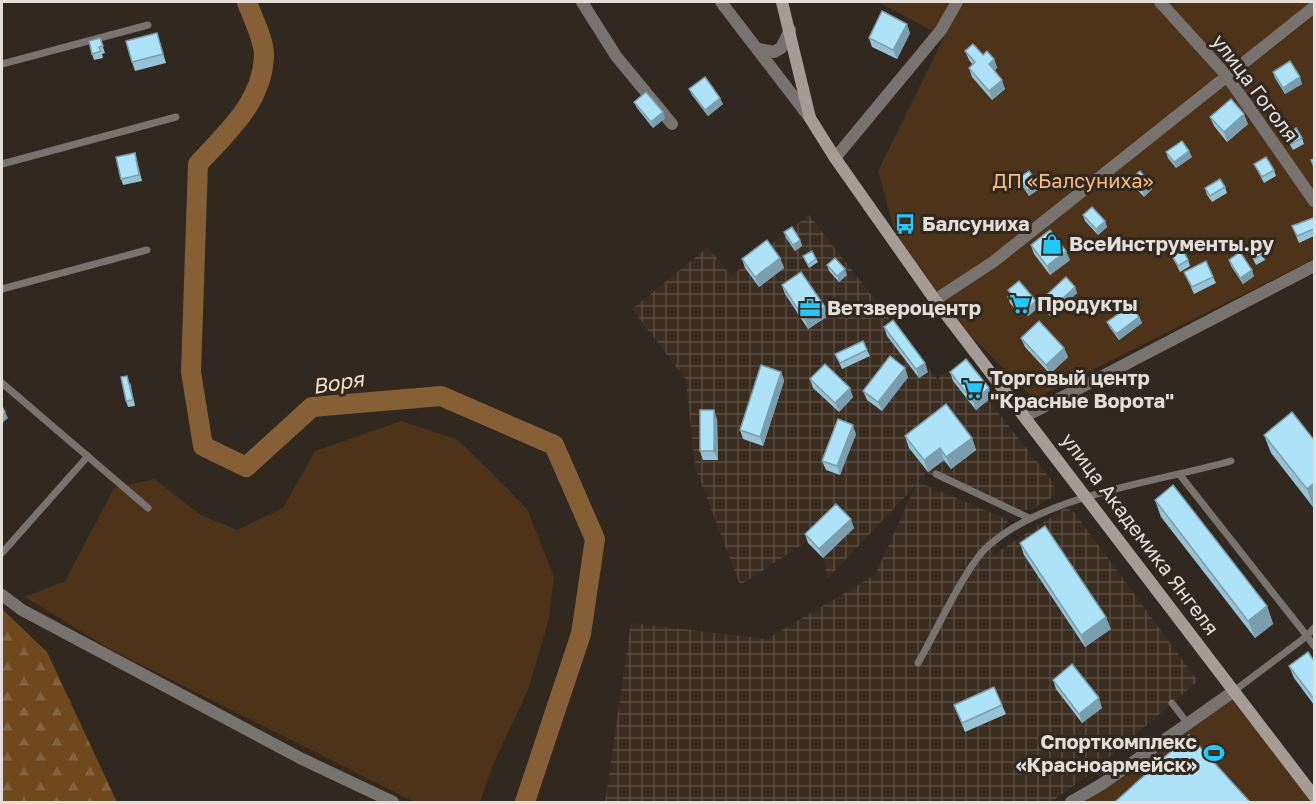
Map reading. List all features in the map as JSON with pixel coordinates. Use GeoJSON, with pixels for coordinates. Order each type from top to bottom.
{"type":"FeatureCollection","features":[{"type":"Feature","properties":{"kind":"main road","name":"улица Академика Янгеля"},"geometry":{"type":"LineString","coordinates":[[782,2],[810,118],[835,158],[935,300],[1026,416],[1314,796]]}},
{"type":"Feature","properties":{"kind":"street"},"geometry":{"type":"LineString","coordinates":[[582,2],[616,56],[672,124]]}},
{"type":"Feature","properties":{"kind":"street"},"geometry":{"type":"LineString","coordinates":[[721,2],[810,118]]}},
{"type":"Feature","properties":{"kind":"street"},"geometry":{"type":"LineString","coordinates":[[835,158],[941,30],[957,2]]}},
{"type":"Feature","properties":{"kind":"street","name":"улица Гоголя"},"geometry":{"type":"LineString","coordinates":[[1160,2],[1227,76],[1314,201]]}},
{"type":"Feature","properties":{"kind":"street"},"geometry":{"type":"LineString","coordinates":[[935,300],[993,262],[1314,7]]}},
{"type":"Feature","properties":{"kind":"street"},"geometry":{"type":"LineString","coordinates":[[759,49],[774,52],[781,48],[790,30]]}},
{"type":"Feature","properties":{"kind":"street"},"geometry":{"type":"LineString","coordinates":[[1026,416],[1314,267]]}},
{"type":"Feature","properties":{"kind":"street"},"geometry":{"type":"LineString","coordinates":[[2,594],[22,610],[76,639],[303,759],[393,802]]}},
{"type":"Feature","properties":{"kind":"street"},"geometry":{"type":"LineString","coordinates":[[1071,802],[1234,691]]}},
{"type":"Feature","properties":{"kind":"lane"},"geometry":{"type":"LineString","coordinates":[[2,64],[148,26]]}},
{"type":"Feature","properties":{"kind":"lane"},"geometry":{"type":"LineString","coordinates":[[2,164],[176,117]]}},
{"type":"Feature","properties":{"kind":"lane"},"geometry":{"type":"LineString","coordinates":[[2,290],[147,250]]}},
{"type":"Feature","properties":{"kind":"lane"},"geometry":{"type":"LineString","coordinates":[[2,382],[148,508]]}},
{"type":"Feature","properties":{"kind":"lane"},"geometry":{"type":"LineString","coordinates":[[2,553],[88,456]]}},
{"type":"Feature","properties":{"kind":"lane"},"geometry":{"type":"LineString","coordinates":[[918,663],[974,564],[988,547],[1029,518],[1086,498],[1231,460]]}},
{"type":"Feature","properties":{"kind":"lane"},"geometry":{"type":"LineString","coordinates":[[936,474],[1029,518]]}},
{"type":"Feature","properties":{"kind":"lane"},"geometry":{"type":"LineString","coordinates":[[1180,475],[1314,646]]}},
{"type":"Feature","properties":{"kind":"lane"},"geometry":{"type":"LineString","coordinates":[[1234,691],[1307,636],[1314,628]]}},
{"type":"Feature","properties":{"kind":"lane"},"geometry":{"type":"LineString","coordinates":[[1172,703],[1188,723]]}},
{"type":"Feature","properties":{"kind":"shaded area"},"geometry":{"type":"Polygon","coordinates":[[[809,215],[937,379],[960,364],[1052,481],[1057,494],[1033,509],[1017,510],[926,473],[918,482],[1008,520],[993,555],[1065,508],[1074,512],[1198,681],[1090,774],[1051,802],[605,802],[631,623],[767,639],[875,575],[916,485],[827,579],[820,533],[740,585],[695,467],[686,380],[632,309],[708,247],[731,276],[809,215]]]}},
{"type":"Feature","properties":{"kind":"green space","name":"ДП «Балсуниха»"},"geometry":{"type":"Polygon","coordinates":[[[878,2],[1314,2],[1314,259],[1034,399],[935,300],[900,250],[878,171],[944,37],[878,2]]]}},
{"type":"Feature","properties":{"kind":"green space"},"geometry":{"type":"Polygon","coordinates":[[[401,421],[458,440],[490,471],[527,509],[554,577],[549,619],[528,690],[493,765],[480,802],[414,802],[108,648],[25,597],[65,581],[114,488],[154,479],[201,515],[237,530],[283,508],[315,451],[401,421]]]}},
{"type":"Feature","properties":{"kind":"green space"},"geometry":{"type":"Polygon","coordinates":[[[2,609],[47,652],[117,802],[2,802],[2,609]]]}},
{"type":"Feature","properties":{"kind":"green space","name":"Спорткомплекс «Красноармейск»"},"geometry":{"type":"Polygon","coordinates":[[[1234,691],[1314,796],[1314,802],[1071,802],[1234,691]]]}},
{"type":"Feature","properties":{"kind":"building"},"geometry":{"type":"Polygon","coordinates":[[[882,11],[907,24],[893,50],[869,38],[882,11]]]}},
{"type":"Feature","properties":{"kind":"building"},"geometry":{"type":"Polygon","coordinates":[[[157,33],[163,54],[132,62],[126,41],[157,33]]]}},
{"type":"Feature","properties":{"kind":"building"},"geometry":{"type":"Polygon","coordinates":[[[100,38],[103,46],[99,47],[101,51],[92,54],[89,41],[100,38]]]}},
{"type":"Feature","properties":{"kind":"building"},"geometry":{"type":"Polygon","coordinates":[[[973,44],[983,55],[987,51],[994,59],[989,64],[1002,80],[989,91],[969,68],[975,62],[965,51],[973,44]]]}},
{"type":"Feature","properties":{"kind":"building"},"geometry":{"type":"Polygon","coordinates":[[[1290,61],[1300,77],[1283,88],[1273,72],[1290,61]]]}},
{"type":"Feature","properties":{"kind":"building"},"geometry":{"type":"Polygon","coordinates":[[[705,77],[720,98],[705,110],[689,89],[705,77]]]}},
{"type":"Feature","properties":{"kind":"building"},"geometry":{"type":"Polygon","coordinates":[[[646,92],[663,112],[651,122],[634,102],[646,92]]]}},
{"type":"Feature","properties":{"kind":"building"},"geometry":{"type":"Polygon","coordinates":[[[1231,99],[1244,114],[1224,132],[1210,117],[1231,99]]]}},
{"type":"Feature","properties":{"kind":"building"},"geometry":{"type":"Polygon","coordinates":[[[1296,128],[1302,138],[1291,144],[1285,135],[1296,128]]]}},
{"type":"Feature","properties":{"kind":"building"},"geometry":{"type":"Polygon","coordinates":[[[1182,141],[1189,151],[1174,162],[1166,152],[1182,141]]]}},
{"type":"Feature","properties":{"kind":"building"},"geometry":{"type":"Polygon","coordinates":[[[135,153],[139,175],[121,179],[116,157],[135,153]]]}},
{"type":"Feature","properties":{"kind":"building"},"geometry":{"type":"Polygon","coordinates":[[[1266,157],[1274,170],[1262,177],[1254,164],[1266,157]]]}},
{"type":"Feature","properties":{"kind":"building"},"geometry":{"type":"Polygon","coordinates":[[[1029,171],[1037,183],[1027,190],[1019,178],[1029,171]]]}},
{"type":"Feature","properties":{"kind":"building"},"geometry":{"type":"Polygon","coordinates":[[[1140,171],[1150,183],[1142,190],[1131,179],[1140,171]]]}},
{"type":"Feature","properties":{"kind":"building"},"geometry":{"type":"Polygon","coordinates":[[[1220,179],[1225,187],[1210,196],[1205,188],[1220,179]]]}},
{"type":"Feature","properties":{"kind":"building"},"geometry":{"type":"Polygon","coordinates":[[[1092,207],[1105,221],[1096,229],[1083,215],[1092,207]]]}},
{"type":"Feature","properties":{"kind":"building"},"geometry":{"type":"Polygon","coordinates":[[[1313,218],[1314,229],[1297,236],[1292,226],[1313,218]]]}},
{"type":"Feature","properties":{"kind":"building"},"geometry":{"type":"Polygon","coordinates":[[[792,227],[800,240],[793,245],[784,232],[792,227]]]}},
{"type":"Feature","properties":{"kind":"building"},"geometry":{"type":"Polygon","coordinates":[[[1050,230],[1066,251],[1047,266],[1031,245],[1050,230]]]}},
{"type":"Feature","properties":{"kind":"building"},"geometry":{"type":"Polygon","coordinates":[[[767,240],[780,258],[755,277],[742,259],[767,240]]]}},
{"type":"Feature","properties":{"kind":"building"},"geometry":{"type":"Polygon","coordinates":[[[1257,242],[1263,254],[1254,259],[1247,247],[1257,242]]]}},
{"type":"Feature","properties":{"kind":"building"},"geometry":{"type":"Polygon","coordinates":[[[1183,250],[1188,260],[1178,266],[1172,256],[1183,250]]]}},
{"type":"Feature","properties":{"kind":"building"},"geometry":{"type":"Polygon","coordinates":[[[812,251],[816,259],[808,265],[803,256],[812,251]]]}},
{"type":"Feature","properties":{"kind":"building"},"geometry":{"type":"Polygon","coordinates":[[[1240,252],[1252,270],[1240,278],[1229,260],[1240,252]]]}},
{"type":"Feature","properties":{"kind":"building"},"geometry":{"type":"Polygon","coordinates":[[[835,258],[845,269],[837,276],[827,265],[835,258]]]}},
{"type":"Feature","properties":{"kind":"building"},"geometry":{"type":"Polygon","coordinates":[[[1206,261],[1213,277],[1192,287],[1184,272],[1206,261]]]}},
{"type":"Feature","properties":{"kind":"building"},"geometry":{"type":"Polygon","coordinates":[[[801,272],[825,307],[805,320],[782,285],[801,272]]]}},
{"type":"Feature","properties":{"kind":"building"},"geometry":{"type":"Polygon","coordinates":[[[1066,277],[1075,287],[1049,311],[1040,301],[1066,277]]]}},
{"type":"Feature","properties":{"kind":"building"},"geometry":{"type":"Polygon","coordinates":[[[1019,281],[1036,301],[1026,310],[1021,304],[1017,308],[1008,297],[1012,294],[1008,290],[1019,281]]]}},
{"type":"Feature","properties":{"kind":"building"},"geometry":{"type":"Polygon","coordinates":[[[1131,305],[1139,317],[1116,334],[1107,322],[1131,305]]]}},
{"type":"Feature","properties":{"kind":"building"},"geometry":{"type":"Polygon","coordinates":[[[893,320],[925,363],[916,369],[884,327],[893,320]]]}},
{"type":"Feature","properties":{"kind":"building"},"geometry":{"type":"Polygon","coordinates":[[[1039,321],[1064,348],[1046,365],[1021,338],[1039,321]]]}},
{"type":"Feature","properties":{"kind":"building"},"geometry":{"type":"Polygon","coordinates":[[[863,341],[867,350],[840,363],[835,354],[863,341]]]}},
{"type":"Feature","properties":{"kind":"building"},"geometry":{"type":"Polygon","coordinates":[[[890,356],[905,368],[878,402],[863,391],[890,356]]]}},
{"type":"Feature","properties":{"kind":"building","name":"Торговый центр \"Красные Ворота\""},"geometry":{"type":"Polygon","coordinates":[[[966,359],[989,388],[973,401],[950,372],[966,359]]]}},
{"type":"Feature","properties":{"kind":"building"},"geometry":{"type":"Polygon","coordinates":[[[825,364],[850,388],[835,403],[810,379],[825,364]]]}},
{"type":"Feature","properties":{"kind":"building"},"geometry":{"type":"Polygon","coordinates":[[[761,365],[781,372],[760,437],[740,430],[761,365]]]}},
{"type":"Feature","properties":{"kind":"building"},"geometry":{"type":"Polygon","coordinates":[[[127,376],[133,400],[126,401],[121,377],[127,376]]]}},
{"type":"Feature","properties":{"kind":"building"},"geometry":{"type":"Polygon","coordinates":[[[946,404],[972,438],[946,457],[940,448],[924,460],[905,436],[946,404]]]}},
{"type":"Feature","properties":{"kind":"building"},"geometry":{"type":"Polygon","coordinates":[[[700,410],[714,410],[714,451],[700,451],[700,410]]]}},
{"type":"Feature","properties":{"kind":"building"},"geometry":{"type":"Polygon","coordinates":[[[1292,412],[1314,440],[1314,483],[1307,489],[1264,435],[1292,412]]]}},
{"type":"Feature","properties":{"kind":"building"},"geometry":{"type":"Polygon","coordinates":[[[838,419],[853,425],[837,466],[822,461],[838,419]]]}},
{"type":"Feature","properties":{"kind":"building"},"geometry":{"type":"Polygon","coordinates":[[[1173,485],[1267,606],[1248,621],[1155,500],[1173,485]]]}},
{"type":"Feature","properties":{"kind":"building"},"geometry":{"type":"Polygon","coordinates":[[[836,504],[851,519],[819,549],[805,534],[836,504]]]}},
{"type":"Feature","properties":{"kind":"building"},"geometry":{"type":"Polygon","coordinates":[[[1045,526],[1106,617],[1081,635],[1020,543],[1045,526]]]}},
{"type":"Feature","properties":{"kind":"building"},"geometry":{"type":"Polygon","coordinates":[[[1308,652],[1314,661],[1314,699],[1289,666],[1308,652]]]}},
{"type":"Feature","properties":{"kind":"building"},"geometry":{"type":"Polygon","coordinates":[[[1072,664],[1099,698],[1079,714],[1053,680],[1072,664]]]}},
{"type":"Feature","properties":{"kind":"building"},"geometry":{"type":"Polygon","coordinates":[[[994,687],[1002,705],[962,723],[954,705],[994,687]]]}},
{"type":"Feature","properties":{"kind":"building"},"geometry":{"type":"Polygon","coordinates":[[[1189,735],[1250,802],[1115,802],[1189,735]]]}},
{"type":"Feature","properties":{"kind":"waterway","name":"Воря"},"geometry":{"type":"LineString","coordinates":[[247,2],[262,42],[264,55],[262,72],[242,115],[198,164],[191,372],[203,446],[246,467],[312,407],[441,396],[554,445],[595,539],[581,634],[525,802]]}},
{"type":"Feature","properties":{"kind":"place","name":"Балсуниха"},"geometry":{"type":"Point","coordinates":[905,224]}},
{"type":"Feature","properties":{"kind":"place","name":"ВсеИнструменты.ру"},"geometry":{"type":"Point","coordinates":[1052,244]}},
{"type":"Feature","properties":{"kind":"place","name":"Продукты"},"geometry":{"type":"Point","coordinates":[1020,304]}},
{"type":"Feature","properties":{"kind":"place","name":"Ветзвероцентр"},"geometry":{"type":"Point","coordinates":[810,308]}},
{"type":"Feature","properties":{"kind":"place","name":"Торговый центр \"Красные Ворота\""},"geometry":{"type":"Point","coordinates":[973,389]}},
{"type":"Feature","properties":{"kind":"place","name":"Спорткомплекс «Красноармейск»"},"geometry":{"type":"Point","coordinates":[1214,753]}}]}
